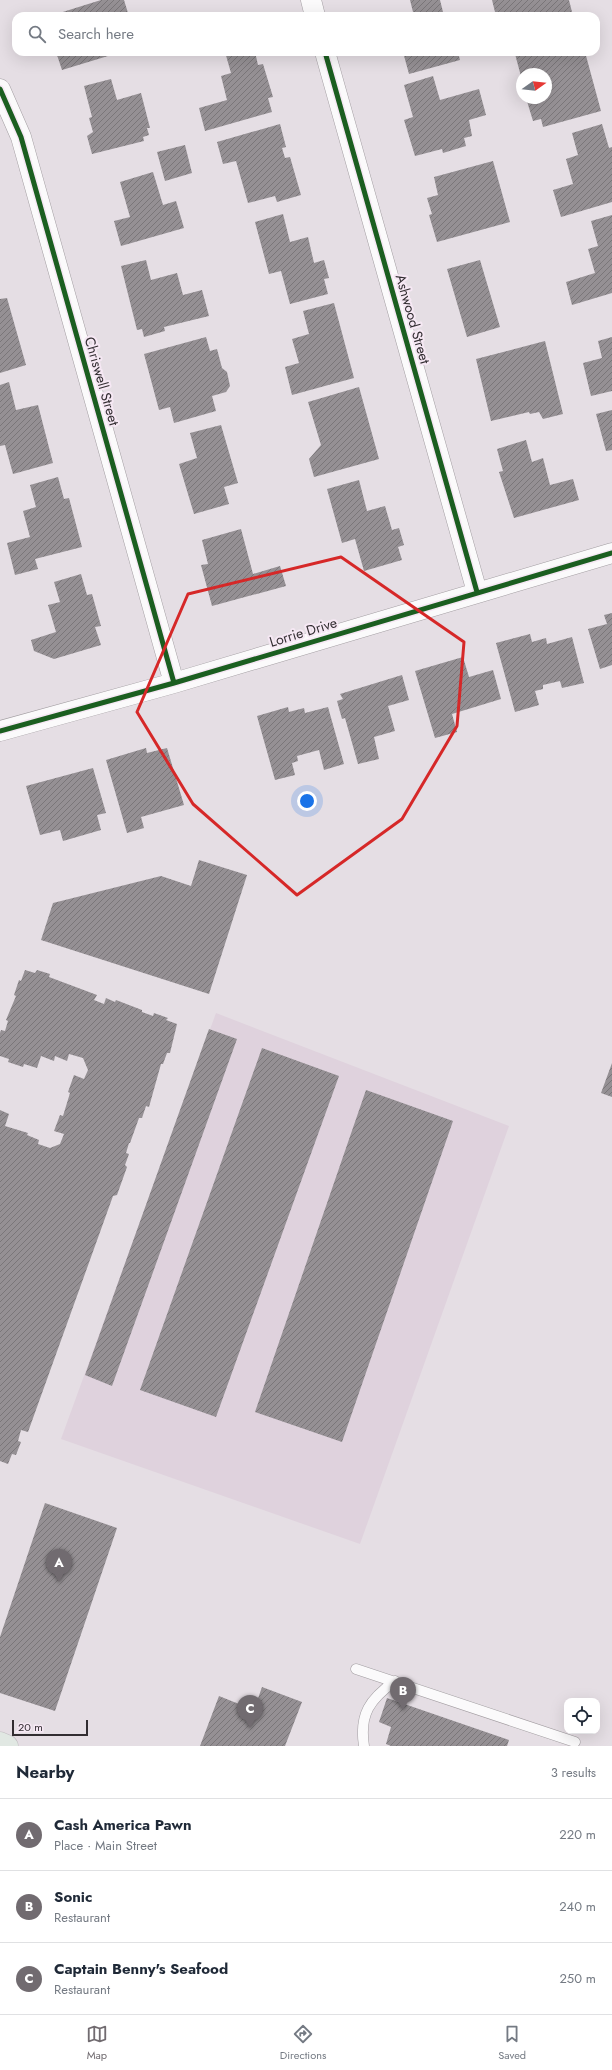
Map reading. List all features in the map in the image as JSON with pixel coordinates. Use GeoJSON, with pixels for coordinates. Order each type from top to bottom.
{"type":"FeatureCollection","features":[{"type":"Feature","properties":{"kind":"main road"},"geometry":{"type":"LineString","coordinates":[[0,1743],[7,1746]]}},
{"type":"Feature","properties":{"kind":"street"},"geometry":{"type":"LineString","coordinates":[[310,0],[314,12]]}},
{"type":"Feature","properties":{"kind":"street","name":"Ashwood Street"},"geometry":{"type":"LineString","coordinates":[[326,56],[477,592]]}},
{"type":"Feature","properties":{"kind":"street","name":"Chriswell Street"},"geometry":{"type":"LineString","coordinates":[[0,89],[21,137],[174,683]]}},
{"type":"Feature","properties":{"kind":"street","name":"Lorrie Drive"},"geometry":{"type":"LineString","coordinates":[[0,731],[174,683],[612,553]]}},
{"type":"Feature","properties":{"kind":"lane"},"geometry":{"type":"LineString","coordinates":[[356,1669],[575,1742]]}},
{"type":"Feature","properties":{"kind":"lane"},"geometry":{"type":"LineString","coordinates":[[364,1746],[362,1736],[364,1720],[369,1706],[377,1694],[395,1681]]}},
{"type":"Feature","properties":{"kind":"highlighted area"},"geometry":{"type":"Polygon","coordinates":[[[341,557],[464,642],[457,726],[402,819],[297,895],[193,804],[137,712],[188,594],[341,557]]]}},
{"type":"Feature","properties":{"kind":"shaded area"},"geometry":{"type":"Polygon","coordinates":[[[216,1013],[509,1126],[360,1544],[61,1439],[216,1013]]]}},
{"type":"Feature","properties":{"kind":"building"},"geometry":{"type":"Polygon","coordinates":[[[101,0],[124,0],[128,12],[63,12],[101,0]]]}},
{"type":"Feature","properties":{"kind":"building"},"geometry":{"type":"Polygon","coordinates":[[[410,0],[440,0],[443,12],[413,12],[410,0]]]}},
{"type":"Feature","properties":{"kind":"building"},"geometry":{"type":"Polygon","coordinates":[[[492,0],[569,0],[572,12],[495,12],[492,0]]]}},
{"type":"Feature","properties":{"kind":"building"},"geometry":{"type":"Polygon","coordinates":[[[57,56],[108,56],[62,70],[57,56]]]}},
{"type":"Feature","properties":{"kind":"building"},"geometry":{"type":"Polygon","coordinates":[[[226,56],[256,56],[258,65],[263,64],[273,97],[268,98],[272,112],[205,131],[199,108],[227,100],[221,76],[231,73],[226,56]]]}},
{"type":"Feature","properties":{"kind":"building"},"geometry":{"type":"Polygon","coordinates":[[[404,56],[459,56],[460,60],[409,74],[404,56]]]}},
{"type":"Feature","properties":{"kind":"building"},"geometry":{"type":"Polygon","coordinates":[[[516,56],[586,56],[601,111],[543,127],[541,119],[533,121],[528,104],[552,104],[552,68],[519,68],[516,56]]]}},
{"type":"Feature","properties":{"kind":"building"},"geometry":{"type":"Polygon","coordinates":[[[433,76],[440,100],[479,89],[486,115],[469,120],[472,136],[464,138],[466,146],[443,153],[442,149],[415,156],[404,120],[413,117],[404,85],[433,76]]]}},
{"type":"Feature","properties":{"kind":"building"},"geometry":{"type":"Polygon","coordinates":[[[111,79],[117,100],[141,93],[150,128],[147,128],[149,135],[143,137],[144,141],[92,154],[87,136],[93,132],[89,118],[92,117],[84,86],[111,79]]]}},
{"type":"Feature","properties":{"kind":"building"},"geometry":{"type":"Polygon","coordinates":[[[280,124],[286,147],[282,148],[285,158],[290,157],[301,195],[277,202],[275,196],[248,203],[236,161],[223,164],[217,142],[280,124]]]}},
{"type":"Feature","properties":{"kind":"building"},"geometry":{"type":"Polygon","coordinates":[[[602,124],[609,148],[612,147],[612,202],[561,217],[553,190],[573,184],[566,159],[578,155],[572,133],[602,124]]]}},
{"type":"Feature","properties":{"kind":"building"},"geometry":{"type":"Polygon","coordinates":[[[185,145],[192,173],[165,181],[157,152],[185,145]]]}},
{"type":"Feature","properties":{"kind":"building"},"geometry":{"type":"Polygon","coordinates":[[[493,161],[510,222],[437,242],[429,215],[432,214],[427,198],[438,195],[434,177],[493,161]]]}},
{"type":"Feature","properties":{"kind":"building"},"geometry":{"type":"Polygon","coordinates":[[[153,172],[163,205],[176,201],[184,228],[121,246],[114,221],[130,217],[120,182],[153,172]]]}},
{"type":"Feature","properties":{"kind":"building"},"geometry":{"type":"Polygon","coordinates":[[[283,214],[290,242],[308,237],[314,263],[324,260],[329,278],[324,279],[328,294],[290,304],[281,271],[269,274],[255,222],[283,214]]]}},
{"type":"Feature","properties":{"kind":"building"},"geometry":{"type":"Polygon","coordinates":[[[612,215],[612,293],[572,305],[566,282],[595,273],[588,249],[598,246],[591,221],[612,215]]]}},
{"type":"Feature","properties":{"kind":"building"},"geometry":{"type":"Polygon","coordinates":[[[146,260],[151,280],[177,273],[183,295],[202,290],[209,316],[164,327],[165,331],[144,337],[142,329],[137,330],[121,266],[146,260]]]}},
{"type":"Feature","properties":{"kind":"building"},"geometry":{"type":"Polygon","coordinates":[[[480,260],[500,327],[467,337],[447,269],[480,260]]]}},
{"type":"Feature","properties":{"kind":"building"},"geometry":{"type":"Polygon","coordinates":[[[7,298],[26,365],[0,373],[0,299],[7,298]]]}},
{"type":"Feature","properties":{"kind":"building"},"geometry":{"type":"Polygon","coordinates":[[[334,303],[354,378],[292,395],[285,367],[299,363],[292,339],[309,334],[303,311],[334,303]]]}},
{"type":"Feature","properties":{"kind":"building"},"geometry":{"type":"Polygon","coordinates":[[[206,337],[210,351],[217,349],[222,368],[227,372],[230,386],[226,392],[212,396],[216,411],[174,423],[170,407],[159,410],[144,354],[206,337]]]}},
{"type":"Feature","properties":{"kind":"building"},"geometry":{"type":"Polygon","coordinates":[[[612,337],[612,391],[591,396],[583,363],[602,358],[598,341],[612,337]]]}},
{"type":"Feature","properties":{"kind":"building"},"geometry":{"type":"Polygon","coordinates":[[[545,341],[563,414],[543,419],[539,412],[530,414],[529,412],[491,421],[476,359],[545,341]]]}},
{"type":"Feature","properties":{"kind":"building"},"geometry":{"type":"Polygon","coordinates":[[[9,382],[16,410],[38,405],[53,463],[13,474],[5,445],[0,446],[0,385],[9,382]]]}},
{"type":"Feature","properties":{"kind":"building"},"geometry":{"type":"Polygon","coordinates":[[[359,387],[379,459],[314,477],[309,459],[321,445],[308,402],[359,387]]]}},
{"type":"Feature","properties":{"kind":"building"},"geometry":{"type":"Polygon","coordinates":[[[612,410],[612,450],[606,451],[596,414],[612,410]]]}},
{"type":"Feature","properties":{"kind":"building"},"geometry":{"type":"Polygon","coordinates":[[[221,425],[238,483],[224,487],[229,504],[194,514],[179,464],[197,458],[190,433],[221,425]]]}},
{"type":"Feature","properties":{"kind":"building"},"geometry":{"type":"Polygon","coordinates":[[[526,440],[532,462],[543,458],[550,485],[573,479],[579,500],[514,518],[499,472],[503,471],[497,449],[526,440]]]}},
{"type":"Feature","properties":{"kind":"building"},"geometry":{"type":"Polygon","coordinates":[[[58,477],[64,499],[69,498],[82,547],[35,559],[38,569],[15,575],[7,543],[30,537],[23,511],[36,507],[30,485],[58,477]]]}},
{"type":"Feature","properties":{"kind":"building"},"geometry":{"type":"Polygon","coordinates":[[[359,480],[367,511],[385,506],[392,530],[399,528],[404,545],[398,547],[402,560],[364,571],[355,539],[342,543],[327,489],[359,480]]]}},
{"type":"Feature","properties":{"kind":"building"},"geometry":{"type":"Polygon","coordinates":[[[241,529],[253,574],[280,566],[286,586],[212,606],[201,565],[208,564],[202,540],[241,529]]]}},
{"type":"Feature","properties":{"kind":"building"},"geometry":{"type":"Polygon","coordinates":[[[81,574],[87,595],[92,594],[101,626],[95,627],[101,645],[54,659],[34,651],[31,640],[56,632],[48,605],[60,602],[54,582],[81,574]]]}},
{"type":"Feature","properties":{"kind":"building"},"geometry":{"type":"Polygon","coordinates":[[[612,613],[612,665],[600,669],[588,629],[607,624],[604,615],[612,613]]]}},
{"type":"Feature","properties":{"kind":"building"},"geometry":{"type":"Polygon","coordinates":[[[530,634],[532,642],[546,638],[547,644],[572,637],[584,683],[562,688],[560,681],[543,685],[543,689],[535,691],[539,705],[515,712],[496,643],[530,634]]]}},
{"type":"Feature","properties":{"kind":"building"},"geometry":{"type":"Polygon","coordinates":[[[463,657],[469,677],[493,670],[501,699],[452,714],[457,732],[435,738],[415,671],[463,657]]]}},
{"type":"Feature","properties":{"kind":"building"},"geometry":{"type":"Polygon","coordinates":[[[402,675],[409,700],[388,706],[395,731],[374,737],[379,759],[358,764],[345,718],[342,719],[337,701],[343,699],[340,694],[402,675]]]}},
{"type":"Feature","properties":{"kind":"building"},"geometry":{"type":"Polygon","coordinates":[[[288,707],[289,712],[304,708],[305,713],[328,707],[344,764],[324,770],[319,750],[297,756],[298,761],[292,763],[295,775],[275,780],[257,716],[288,707]]]}},
{"type":"Feature","properties":{"kind":"building"},"geometry":{"type":"Polygon","coordinates":[[[146,748],[147,753],[167,748],[184,805],[141,817],[144,828],[127,833],[106,760],[146,748]]]}},
{"type":"Feature","properties":{"kind":"building"},"geometry":{"type":"Polygon","coordinates":[[[93,768],[106,813],[97,815],[101,830],[63,841],[60,830],[40,835],[26,786],[93,768]]]}},
{"type":"Feature","properties":{"kind":"building"},"geometry":{"type":"Polygon","coordinates":[[[199,860],[247,875],[209,994],[41,940],[53,903],[161,876],[191,886],[199,860]]]}},
{"type":"Feature","properties":{"kind":"building"},"geometry":{"type":"Polygon","coordinates":[[[25,970],[35,973],[37,970],[50,974],[49,977],[97,995],[94,1000],[104,1004],[106,998],[115,1002],[116,1000],[153,1016],[154,1013],[168,1018],[166,1020],[177,1024],[170,1053],[167,1053],[163,1064],[161,1064],[149,1107],[146,1106],[142,1118],[139,1118],[129,1143],[126,1153],[129,1154],[125,1165],[127,1167],[117,1195],[113,1196],[28,1432],[21,1430],[18,1441],[21,1442],[16,1455],[12,1454],[8,1464],[0,1461],[0,1110],[9,1114],[5,1126],[28,1133],[27,1135],[39,1140],[38,1144],[50,1148],[60,1144],[64,1134],[54,1131],[60,1115],[63,1116],[70,1093],[68,1092],[74,1075],[84,1079],[88,1070],[83,1058],[69,1054],[67,1061],[55,1056],[54,1061],[41,1056],[37,1068],[24,1064],[23,1067],[8,1062],[9,1059],[0,1056],[0,1033],[1,1030],[5,1031],[8,1021],[6,1020],[16,996],[14,995],[19,980],[21,981],[25,970]]]}},
{"type":"Feature","properties":{"kind":"building"},"geometry":{"type":"Polygon","coordinates":[[[209,1029],[237,1039],[112,1386],[85,1375],[209,1029]]]}},
{"type":"Feature","properties":{"kind":"building"},"geometry":{"type":"Polygon","coordinates":[[[262,1048],[339,1076],[216,1417],[140,1390],[262,1048]]]}},
{"type":"Feature","properties":{"kind":"building"},"geometry":{"type":"Polygon","coordinates":[[[612,1063],[612,1097],[601,1093],[612,1063]]]}},
{"type":"Feature","properties":{"kind":"building"},"geometry":{"type":"Polygon","coordinates":[[[366,1090],[453,1121],[342,1442],[255,1412],[366,1090]]]}},
{"type":"Feature","properties":{"kind":"building"},"geometry":{"type":"Polygon","coordinates":[[[45,1503],[117,1528],[55,1711],[0,1693],[0,1637],[45,1503]]]}},
{"type":"Feature","properties":{"kind":"building"},"geometry":{"type":"Polygon","coordinates":[[[262,1687],[302,1702],[285,1746],[200,1746],[219,1696],[254,1710],[262,1687]]]}},
{"type":"Feature","properties":{"kind":"building"},"geometry":{"type":"Polygon","coordinates":[[[387,1698],[509,1740],[507,1746],[391,1746],[386,1744],[391,1727],[379,1722],[387,1698]]]}},
{"type":"Feature","properties":{"kind":"cycle path"},"geometry":{"type":"LineString","coordinates":[[326,56],[477,592]]}},
{"type":"Feature","properties":{"kind":"cycle path"},"geometry":{"type":"LineString","coordinates":[[0,89],[21,137],[174,683]]}},
{"type":"Feature","properties":{"kind":"cycle path"},"geometry":{"type":"LineString","coordinates":[[0,731],[174,683],[612,553]]}},
{"type":"Feature","properties":{"kind":"place","name":"Cash America Pawn"},"geometry":{"type":"Point","coordinates":[59,1582]}},
{"type":"Feature","properties":{"kind":"place","name":"Sonic"},"geometry":{"type":"Point","coordinates":[403,1710]}},
{"type":"Feature","properties":{"kind":"place","name":"Captain Benny's Seafood"},"geometry":{"type":"Point","coordinates":[250,1728]}}]}
